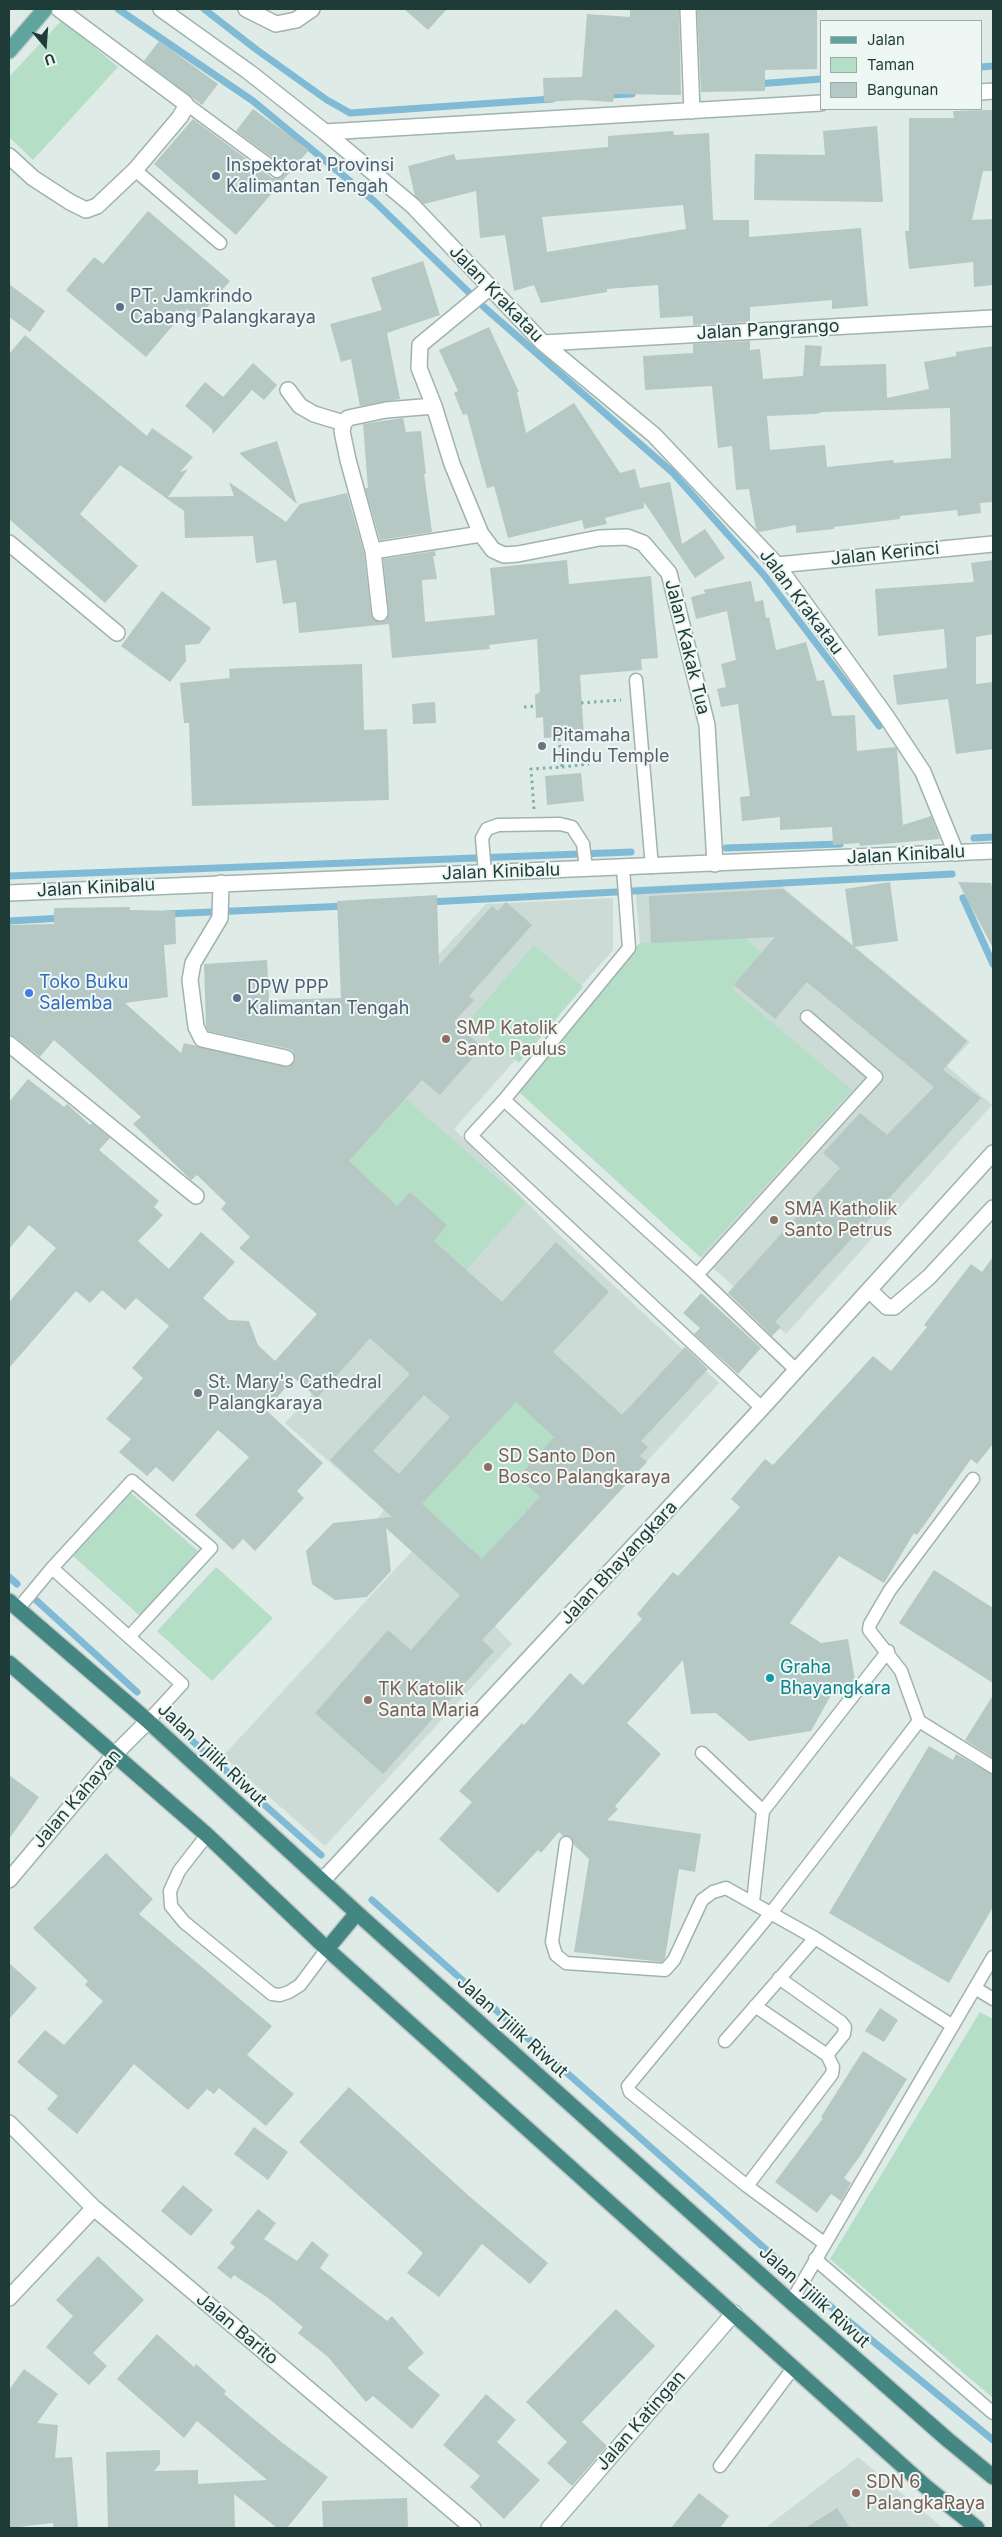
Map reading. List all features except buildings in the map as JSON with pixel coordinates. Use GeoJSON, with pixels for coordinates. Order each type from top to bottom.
{"type":"FeatureCollection","features":[{"type":"Feature","properties":{"kind":"highway","name":"Jalan Tjilik Riwut"},"geometry":{"type":"LineString","coordinates":[[13,1605],[148,1721],[357,1913],[791,2302],[948,2440],[993,2477]]}},
{"type":"Feature","properties":{"kind":"highway"},"geometry":{"type":"LineString","coordinates":[[9,1663],[207,1835],[327,1949],[926,2486],[977,2528]]}},
{"type":"Feature","properties":{"kind":"highway"},"geometry":{"type":"LineString","coordinates":[[327,1949],[357,1913]]}},
{"type":"Feature","properties":{"kind":"main road"},"geometry":{"type":"LineString","coordinates":[[9,51],[45,9]]}},
{"type":"Feature","properties":{"kind":"street"},"geometry":{"type":"LineString","coordinates":[[9,156],[33,178],[86,210],[97,206],[134,170],[180,117],[185,103],[59,9]]}},
{"type":"Feature","properties":{"kind":"street","name":"Jalan Krakatau"},"geometry":{"type":"LineString","coordinates":[[161,9],[249,72],[325,132],[413,206],[485,291],[543,343],[654,435],[777,565],[886,716],[923,772],[956,853]]}},
{"type":"Feature","properties":{"kind":"street"},"geometry":{"type":"LineString","coordinates":[[246,9],[276,24],[296,20],[312,9]]}},
{"type":"Feature","properties":{"kind":"street"},"geometry":{"type":"LineString","coordinates":[[688,9],[692,111]]}},
{"type":"Feature","properties":{"kind":"street"},"geometry":{"type":"LineString","coordinates":[[325,132],[820,103]]}},
{"type":"Feature","properties":{"kind":"street","name":"Jalan Kakak Tua"},"geometry":{"type":"LineString","coordinates":[[485,291],[420,344],[418,368],[434,406],[452,464],[481,534],[493,550],[504,555],[599,538],[627,537],[643,543],[669,573],[707,725],[715,864]]}},
{"type":"Feature","properties":{"kind":"street","name":"Jalan Pangrango"},"geometry":{"type":"LineString","coordinates":[[543,343],[993,318]]}},
{"type":"Feature","properties":{"kind":"street"},"geometry":{"type":"LineString","coordinates":[[288,390],[300,406],[314,414],[344,423]]}},
{"type":"Feature","properties":{"kind":"street"},"geometry":{"type":"LineString","coordinates":[[380,612],[373,551],[348,460],[342,431],[344,423],[348,418],[386,410],[434,406]]}},
{"type":"Feature","properties":{"kind":"street"},"geometry":{"type":"LineString","coordinates":[[373,551],[481,534]]}},
{"type":"Feature","properties":{"kind":"street"},"geometry":{"type":"LineString","coordinates":[[9,543],[117,633]]}},
{"type":"Feature","properties":{"kind":"street","name":"Jalan Kerinci"},"geometry":{"type":"LineString","coordinates":[[777,565],[993,544]]}},
{"type":"Feature","properties":{"kind":"street","name":"Jalan Kinibalu"},"geometry":{"type":"LineString","coordinates":[[9,892],[993,852]]}},
{"type":"Feature","properties":{"kind":"street"},"geometry":{"type":"LineString","coordinates":[[221,883],[220,918],[193,963],[190,980],[196,1027],[202,1039],[286,1058]]}},
{"type":"Feature","properties":{"kind":"street"},"geometry":{"type":"LineString","coordinates":[[9,1044],[196,1196]]}},
{"type":"Feature","properties":{"kind":"street","name":"Jalan Bhayangkara"},"geometry":{"type":"LineString","coordinates":[[322,1881],[762,1408],[993,1152]]}},
{"type":"Feature","properties":{"kind":"street"},"geometry":{"type":"LineString","coordinates":[[869,1290],[886,1307],[894,1308],[928,1277],[993,1208]]}},
{"type":"Feature","properties":{"kind":"street","name":"Jalan Kahayan"},"geometry":{"type":"LineString","coordinates":[[9,1880],[115,1754],[148,1721]]}},
{"type":"Feature","properties":{"kind":"street","name":"Jalan Barito"},"geometry":{"type":"LineString","coordinates":[[9,2123],[94,2208],[473,2528]]}},
{"type":"Feature","properties":{"kind":"street"},"geometry":{"type":"LineString","coordinates":[[9,2298],[94,2208]]}},
{"type":"Feature","properties":{"kind":"street","name":"Jalan Katingan"},"geometry":{"type":"LineString","coordinates":[[549,2528],[734,2313]]}},
{"type":"Feature","properties":{"kind":"lane"},"geometry":{"type":"LineString","coordinates":[[185,103],[277,171]]}},
{"type":"Feature","properties":{"kind":"lane"},"geometry":{"type":"LineString","coordinates":[[134,170],[220,243]]}},
{"type":"Feature","properties":{"kind":"lane"},"geometry":{"type":"LineString","coordinates":[[636,680],[652,867]]}},
{"type":"Feature","properties":{"kind":"lane"},"geometry":{"type":"LineString","coordinates":[[484,872],[482,838],[487,829],[498,825],[560,824],[572,827],[583,844],[586,868]]}},
{"type":"Feature","properties":{"kind":"lane"},"geometry":{"type":"LineString","coordinates":[[622,868],[629,948],[472,1136],[762,1408]]}},
{"type":"Feature","properties":{"kind":"lane"},"geometry":{"type":"LineString","coordinates":[[697,1275],[876,1077],[808,1017]]}},
{"type":"Feature","properties":{"kind":"lane"},"geometry":{"type":"LineString","coordinates":[[504,1100],[697,1275],[796,1370]]}},
{"type":"Feature","properties":{"kind":"lane"},"geometry":{"type":"LineString","coordinates":[[973,1479],[890,1590],[870,1624],[869,1630],[888,1651],[901,1671],[919,1722],[993,1767]]}},
{"type":"Feature","properties":{"kind":"lane"},"geometry":{"type":"LineString","coordinates":[[13,1605],[52,1568],[132,1481],[211,1548],[129,1636]]}},
{"type":"Feature","properties":{"kind":"lane"},"geometry":{"type":"LineString","coordinates":[[52,1568],[182,1684],[148,1721]]}},
{"type":"Feature","properties":{"kind":"lane"},"geometry":{"type":"LineString","coordinates":[[752,1902],[763,1811],[888,1651]]}},
{"type":"Feature","properties":{"kind":"lane"},"geometry":{"type":"LineString","coordinates":[[824,2243],[747,2186],[630,2092],[628,2086],[771,1913],[919,1722]]}},
{"type":"Feature","properties":{"kind":"lane"},"geometry":{"type":"LineString","coordinates":[[702,1753],[763,1811]]}},
{"type":"Feature","properties":{"kind":"lane"},"geometry":{"type":"LineString","coordinates":[[207,1835],[179,1872],[170,1891],[171,1906],[184,1922],[272,1994],[280,1995],[300,1985],[327,1949]]}},
{"type":"Feature","properties":{"kind":"lane"},"geometry":{"type":"LineString","coordinates":[[566,1843],[552,1942],[556,1954],[566,1963],[665,1970],[674,1960],[702,1900],[708,1894],[726,1888],[815,1938],[953,2026]]}},
{"type":"Feature","properties":{"kind":"lane"},"geometry":{"type":"LineString","coordinates":[[725,2041],[815,1938]]}},
{"type":"Feature","properties":{"kind":"lane"},"geometry":{"type":"LineString","coordinates":[[791,2302],[993,1957]]}},
{"type":"Feature","properties":{"kind":"lane"},"geometry":{"type":"LineString","coordinates":[[779,1978],[841,2022],[845,2027],[844,2034],[827,2054]]}},
{"type":"Feature","properties":{"kind":"lane"},"geometry":{"type":"LineString","coordinates":[[976,1988],[993,1999]]}},
{"type":"Feature","properties":{"kind":"lane"},"geometry":{"type":"LineString","coordinates":[[747,2186],[832,2074],[833,2067],[827,2054],[755,2006]]}},
{"type":"Feature","properties":{"kind":"lane"},"geometry":{"type":"LineString","coordinates":[[815,2260],[993,2414]]}},
{"type":"Feature","properties":{"kind":"lane"},"geometry":{"type":"LineString","coordinates":[[720,2466],[794,2367]]}},
{"type":"Feature","properties":{"kind":"path"},"geometry":{"type":"LineString","coordinates":[[581,703],[638,699]]}},
{"type":"Feature","properties":{"kind":"path"},"geometry":{"type":"LineString","coordinates":[[524,707],[535,706]]}},
{"type":"Feature","properties":{"kind":"path"},"geometry":{"type":"LineString","coordinates":[[559,738],[562,767]]}},
{"type":"Feature","properties":{"kind":"path"},"geometry":{"type":"LineString","coordinates":[[535,824],[532,769],[589,764]]}},
{"type":"Feature","properties":{"kind":"shaded area","name":"SMA Katholik Santo Petrus"},"geometry":{"type":"Polygon","coordinates":[[[774,880],[970,1042],[947,1066],[992,1105],[786,1334],[518,1091],[640,943],[635,887],[774,880]]]}},
{"type":"Feature","properties":{"kind":"shaded area"},"geometry":{"type":"Polygon","coordinates":[[[613,898],[613,950],[454,1129],[557,1233],[719,1383],[495,1626],[512,1644],[325,1846],[223,1756],[412,1551],[377,1520],[384,1510],[285,1423],[400,1299],[245,1161],[486,904],[613,898]]]}},
{"type":"Feature","properties":{"kind":"shaded area","name":"SDN 6 PalangkaRaya"},"geometry":{"type":"Polygon","coordinates":[[[858,2457],[943,2528],[765,2528],[858,2457]]]}},
{"type":"Feature","properties":{"kind":"green space"},"geometry":{"type":"Polygon","coordinates":[[[62,20],[118,67],[33,160],[9,137],[9,77],[62,20]]]}},
{"type":"Feature","properties":{"kind":"green space"},"geometry":{"type":"Polygon","coordinates":[[[745,938],[762,953],[732,989],[852,1090],[700,1257],[518,1091],[640,943],[745,938]]]}},
{"type":"Feature","properties":{"kind":"green space"},"geometry":{"type":"Polygon","coordinates":[[[534,945],[583,987],[519,1063],[469,1021],[534,945]]]}},
{"type":"Feature","properties":{"kind":"green space"},"geometry":{"type":"Polygon","coordinates":[[[406,1099],[526,1203],[466,1270],[434,1241],[447,1225],[410,1192],[397,1206],[349,1161],[406,1099]]]}},
{"type":"Feature","properties":{"kind":"green space"},"geometry":{"type":"Polygon","coordinates":[[[516,1402],[554,1437],[518,1477],[540,1497],[482,1559],[422,1504],[516,1402]]]}},
{"type":"Feature","properties":{"kind":"green space"},"geometry":{"type":"Polygon","coordinates":[[[131,1493],[198,1551],[140,1616],[73,1556],[131,1493]]]}},
{"type":"Feature","properties":{"kind":"green space"},"geometry":{"type":"Polygon","coordinates":[[[216,1567],[273,1618],[212,1681],[157,1631],[216,1567]]]}},
{"type":"Feature","properties":{"kind":"green space"},"geometry":{"type":"Polygon","coordinates":[[[980,2012],[993,2019],[993,2398],[830,2259],[980,2012]]]}},
{"type":"Feature","properties":{"kind":"waterway"},"geometry":{"type":"LineString","coordinates":[[118,9],[253,101],[374,201],[485,308],[672,472],[764,575],[879,726]]}},
{"type":"Feature","properties":{"kind":"waterway"},"geometry":{"type":"LineString","coordinates":[[204,9],[327,100],[350,113],[552,99]]}},
{"type":"Feature","properties":{"kind":"waterway"},"geometry":{"type":"LineString","coordinates":[[982,67],[993,66]]}},
{"type":"Feature","properties":{"kind":"waterway"},"geometry":{"type":"LineString","coordinates":[[757,84],[820,79]]}},
{"type":"Feature","properties":{"kind":"waterway"},"geometry":{"type":"LineString","coordinates":[[605,95],[632,94]]}},
{"type":"Feature","properties":{"kind":"waterway"},"geometry":{"type":"LineString","coordinates":[[974,838],[993,837]]}},
{"type":"Feature","properties":{"kind":"waterway"},"geometry":{"type":"LineString","coordinates":[[726,848],[840,844]]}},
{"type":"Feature","properties":{"kind":"waterway"},"geometry":{"type":"LineString","coordinates":[[9,876],[631,852]]}},
{"type":"Feature","properties":{"kind":"waterway"},"geometry":{"type":"LineString","coordinates":[[429,902],[952,874]]}},
{"type":"Feature","properties":{"kind":"waterway"},"geometry":{"type":"LineString","coordinates":[[963,898],[993,964]]}},
{"type":"Feature","properties":{"kind":"waterway"},"geometry":{"type":"LineString","coordinates":[[166,914],[346,906]]}},
{"type":"Feature","properties":{"kind":"waterway"},"geometry":{"type":"LineString","coordinates":[[9,921],[63,918]]}},
{"type":"Feature","properties":{"kind":"waterway"},"geometry":{"type":"LineString","coordinates":[[9,1577],[17,1584]]}},
{"type":"Feature","properties":{"kind":"waterway"},"geometry":{"type":"LineString","coordinates":[[37,1601],[137,1692]]}},
{"type":"Feature","properties":{"kind":"waterway"},"geometry":{"type":"LineString","coordinates":[[180,1730],[321,1855]]}},
{"type":"Feature","properties":{"kind":"waterway"},"geometry":{"type":"LineString","coordinates":[[372,1900],[779,2261]]}},
{"type":"Feature","properties":{"kind":"waterway"},"geometry":{"type":"LineString","coordinates":[[824,2301],[993,2440]]}},
{"type":"Feature","properties":{"kind":"place","name":"Inspektorat Provinsi Kalimantan Tengah"},"geometry":{"type":"Point","coordinates":[216,176]}},
{"type":"Feature","properties":{"kind":"place","name":"PT. Jamkrindo Cabang Palangkaraya"},"geometry":{"type":"Point","coordinates":[120,307]}},
{"type":"Feature","properties":{"kind":"place","name":"Pitamaha Hindu Temple"},"geometry":{"type":"Point","coordinates":[542,746]}},
{"type":"Feature","properties":{"kind":"place","name":"Toko Buku Salemba"},"geometry":{"type":"Point","coordinates":[29,993]}},
{"type":"Feature","properties":{"kind":"place","name":"DPW PPP Kalimantan Tengah"},"geometry":{"type":"Point","coordinates":[237,998]}},
{"type":"Feature","properties":{"kind":"place","name":"SMP Katolik Santo Paulus"},"geometry":{"type":"Point","coordinates":[446,1039]}},
{"type":"Feature","properties":{"kind":"place","name":"SMA Katholik Santo Petrus"},"geometry":{"type":"Point","coordinates":[774,1220]}},
{"type":"Feature","properties":{"kind":"place","name":"St. Mary's Cathedral Palangkaraya"},"geometry":{"type":"Point","coordinates":[198,1393]}},
{"type":"Feature","properties":{"kind":"place","name":"SD Santo Don Bosco Palangkaraya"},"geometry":{"type":"Point","coordinates":[488,1467]}},
{"type":"Feature","properties":{"kind":"place","name":"Graha Bhayangkara"},"geometry":{"type":"Point","coordinates":[770,1678]}},
{"type":"Feature","properties":{"kind":"place","name":"TK Katolik Santa Maria"},"geometry":{"type":"Point","coordinates":[368,1700]}},
{"type":"Feature","properties":{"kind":"place","name":"SDN 6 PalangkaRaya"},"geometry":{"type":"Point","coordinates":[856,2493]}}]}
